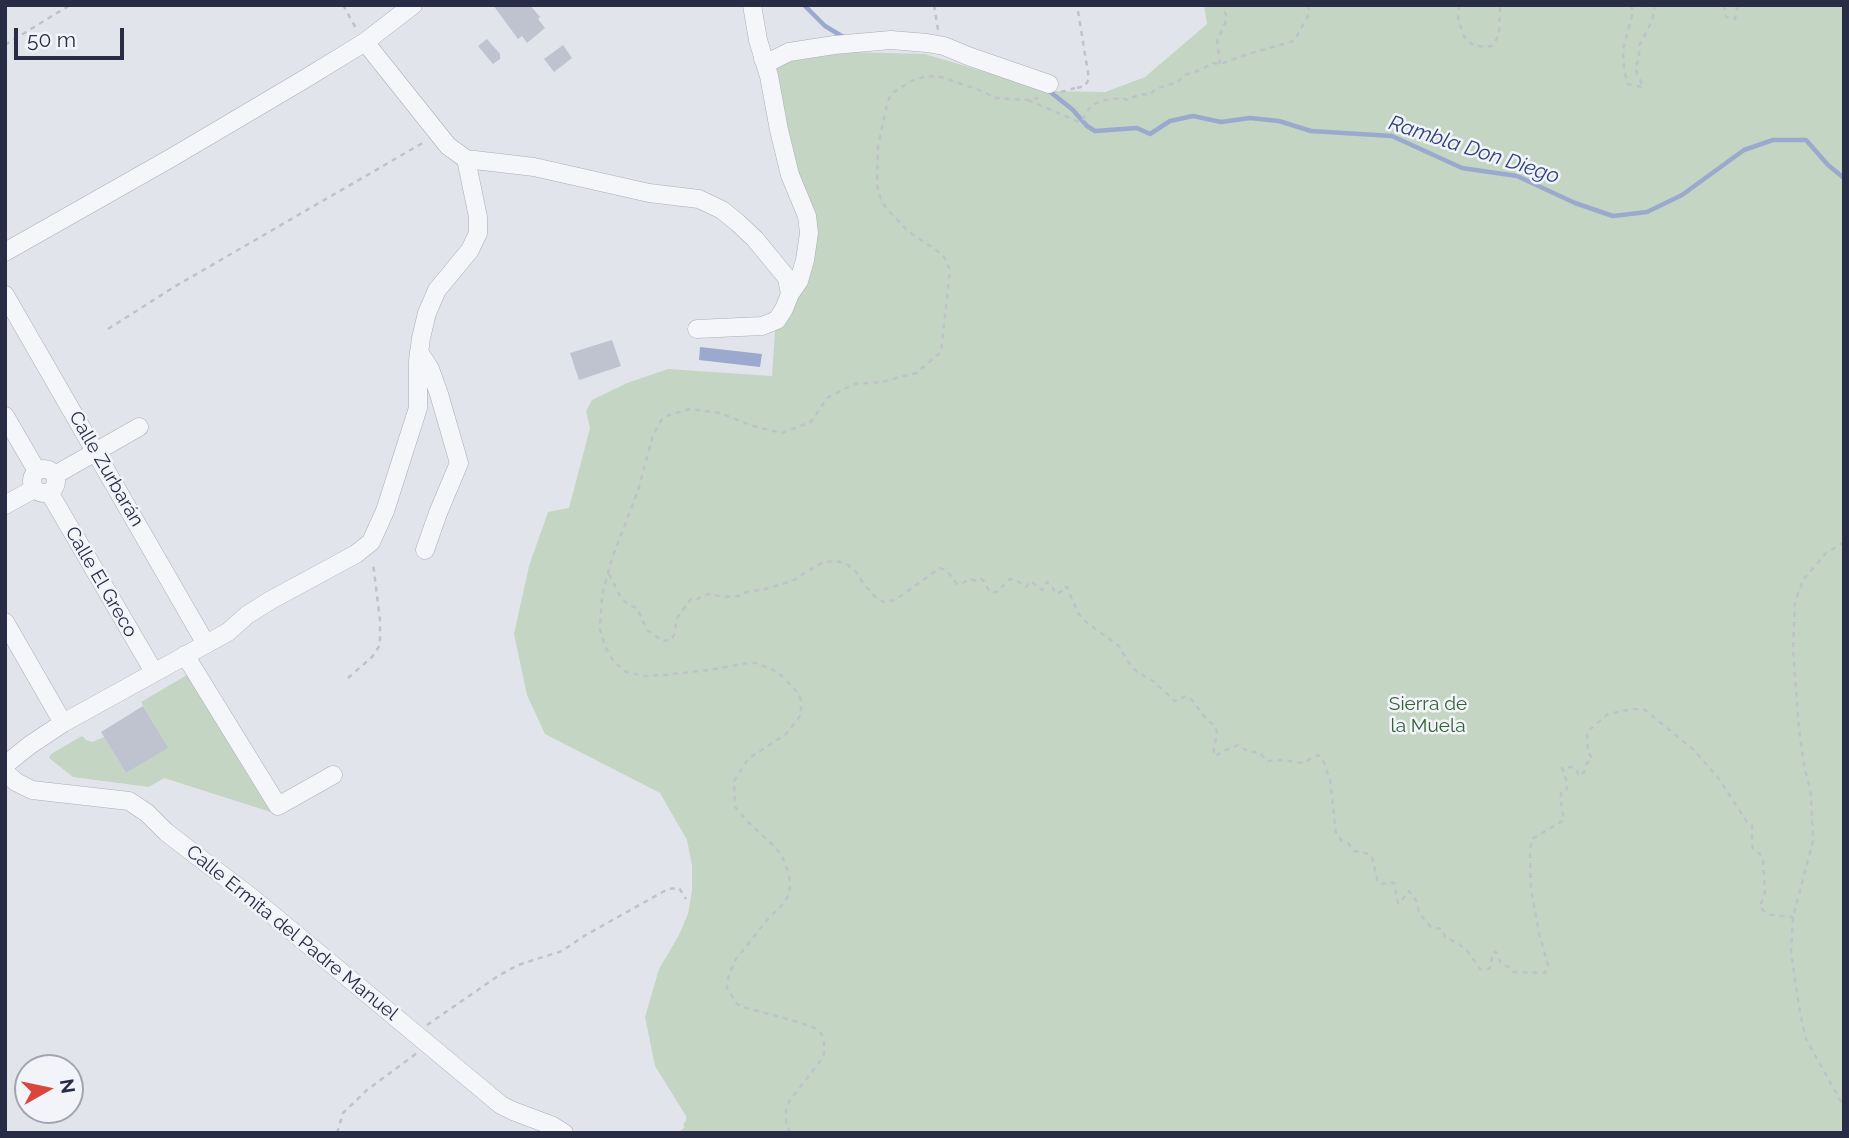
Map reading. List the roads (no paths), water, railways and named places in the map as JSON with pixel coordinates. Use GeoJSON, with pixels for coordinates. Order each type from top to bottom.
{"type":"FeatureCollection","features":[{"type":"Feature","properties":{"kind":"street"},"geometry":{"type":"LineString","coordinates":[[5,252],[171,158],[365,42],[413,5]]}},
{"type":"Feature","properties":{"kind":"street"},"geometry":{"type":"LineString","coordinates":[[697,329],[762,326],[777,320],[799,281],[805,260],[809,233],[807,216],[790,175],[751,5]]}},
{"type":"Feature","properties":{"kind":"street"},"geometry":{"type":"LineString","coordinates":[[763,59],[771,61],[789,52],[891,40],[944,46],[1049,84]]}},
{"type":"Feature","properties":{"kind":"street"},"geometry":{"type":"LineString","coordinates":[[365,42],[448,146],[466,159],[534,167],[649,193],[699,199],[722,210],[755,239],[787,278],[790,294]]}},
{"type":"Feature","properties":{"kind":"street"},"geometry":{"type":"LineString","coordinates":[[5,765],[63,723],[228,632],[247,615],[356,554],[371,542],[385,511],[418,408],[419,352],[427,313],[437,290],[470,250],[478,233],[478,217],[466,159]]}},
{"type":"Feature","properties":{"kind":"street","name":"Calle Zurbarán"},"geometry":{"type":"LineString","coordinates":[[5,295],[206,644]]}},
{"type":"Feature","properties":{"kind":"street"},"geometry":{"type":"LineString","coordinates":[[419,352],[430,369],[459,463],[425,550]]}},
{"type":"Feature","properties":{"kind":"street","name":"Calle El Greco"},"geometry":{"type":"LineString","coordinates":[[5,416],[154,672]]}},
{"type":"Feature","properties":{"kind":"street"},"geometry":{"type":"LineString","coordinates":[[5,505],[139,427]]}},
{"type":"Feature","properties":{"kind":"street"},"geometry":{"type":"LineString","coordinates":[[5,622],[63,723]]}},
{"type":"Feature","properties":{"kind":"street"},"geometry":{"type":"LineString","coordinates":[[185,655],[278,806],[333,775]]}},
{"type":"Feature","properties":{"kind":"street","name":"Calle Ermita del Padre Manuel"},"geometry":{"type":"LineString","coordinates":[[5,772],[16,782],[32,790],[129,801],[251,897],[501,1105],[564,1133]]}},
{"type":"Feature","properties":{"kind":"water"},"geometry":{"type":"Polygon","coordinates":[[[700,347],[762,354],[760,367],[699,360],[700,347]]]}},
{"type":"Feature","properties":{"kind":"waterway","name":"Rambla Don Diego"},"geometry":{"type":"LineString","coordinates":[[804,5],[825,26],[845,38]]}},
{"type":"Feature","properties":{"kind":"waterway","name":"Rambla Don Diego"},"geometry":{"type":"LineString","coordinates":[[1048,90],[1095,131],[1137,128],[1150,134],[1170,121],[1193,116],[1221,122],[1250,118],[1279,121],[1311,131],[1392,136],[1462,168],[1517,176],[1575,203],[1613,216],[1647,212],[1682,195],[1744,150],[1773,140],[1806,140],[1828,165],[1844,178]]}},
{"type":"Feature","properties":{"kind":"park label","name":"Sierra de la Muela"},"geometry":{"type":"Point","coordinates":[1428,715]}}]}
